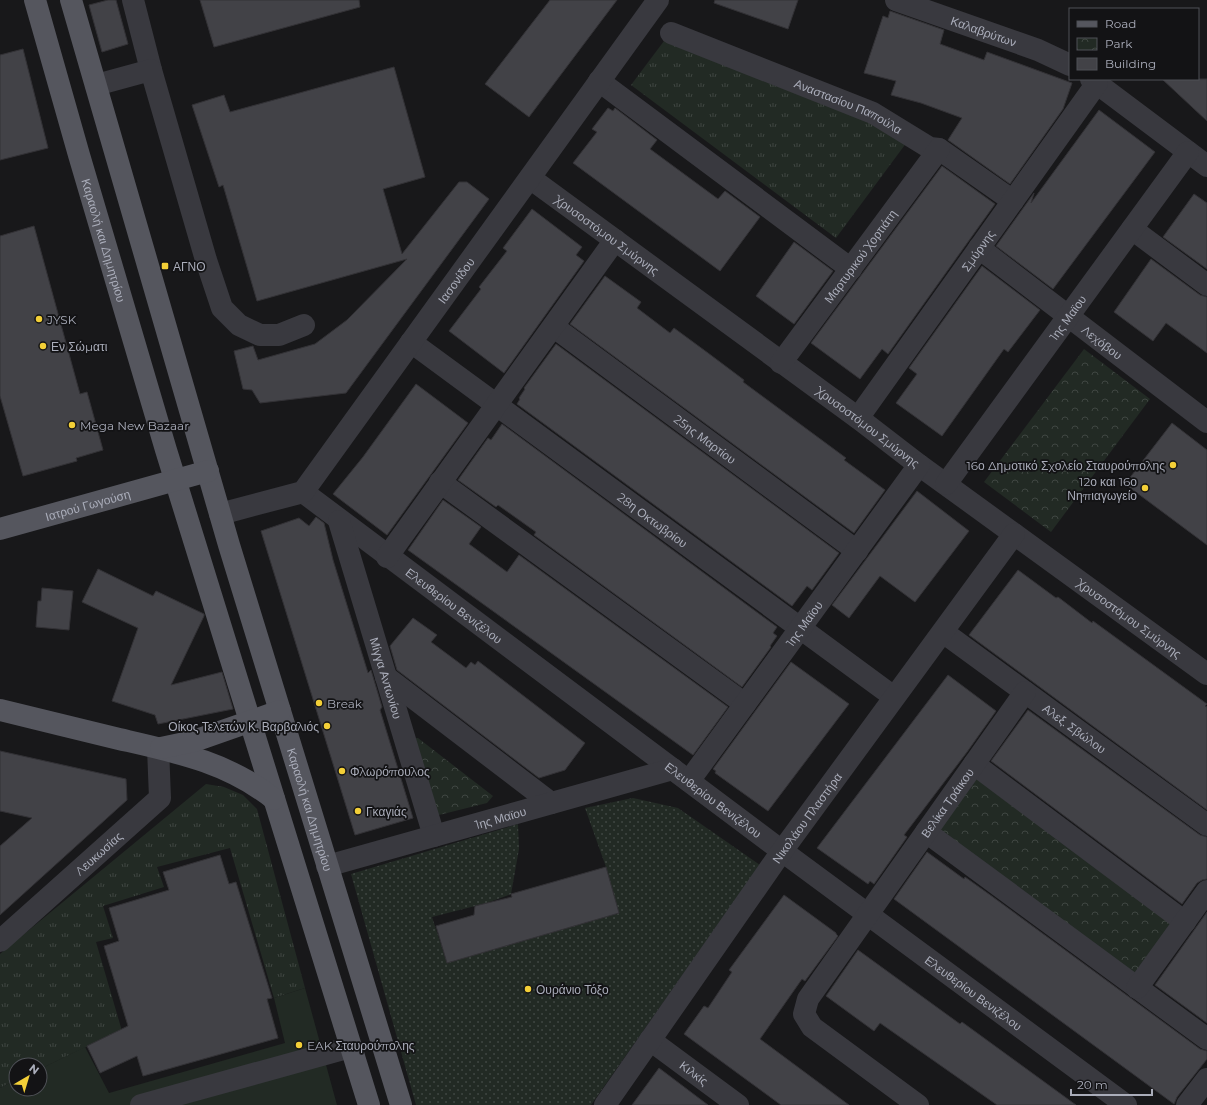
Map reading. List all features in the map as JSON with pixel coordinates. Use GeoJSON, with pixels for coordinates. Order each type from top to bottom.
{"type":"FeatureCollection","features":[{"type":"Feature","properties":{"kind":"main road","name":"Καραολή και Δημητρίου"},"geometry":{"type":"LineString","coordinates":[[35,0],[175,480],[249,720]]}},
{"type":"Feature","properties":{"kind":"main road"},"geometry":{"type":"LineString","coordinates":[[71,0],[208,471]]}},
{"type":"Feature","properties":{"kind":"main road","name":"Καραολή και Δημητρίου"},"geometry":{"type":"LineString","coordinates":[[208,471],[401,1105]]}},
{"type":"Feature","properties":{"kind":"main road","name":"Ιατρού Γωγούση"},"geometry":{"type":"LineString","coordinates":[[0,529],[208,471]]}},
{"type":"Feature","properties":{"kind":"main road"},"geometry":{"type":"LineString","coordinates":[[0,710],[199,759],[218,766],[251,782],[274,799]]}},
{"type":"Feature","properties":{"kind":"main road"},"geometry":{"type":"LineString","coordinates":[[158,748],[194,740],[280,710]]}},
{"type":"Feature","properties":{"kind":"main road"},"geometry":{"type":"LineString","coordinates":[[249,720],[369,1105]]}},
{"type":"Feature","properties":{"kind":"street"},"geometry":{"type":"LineString","coordinates":[[133,0],[151,70],[206,260],[222,308],[238,325],[260,335],[279,335],[304,325]]}},
{"type":"Feature","properties":{"kind":"street","name":"Ιασονίδου"},"geometry":{"type":"LineString","coordinates":[[303,492],[658,0]]}},
{"type":"Feature","properties":{"kind":"street","name":"Καλαβρύτων"},"geometry":{"type":"LineString","coordinates":[[896,0],[1038,50],[1069,65]]}},
{"type":"Feature","properties":{"kind":"street","name":"Αναστασίου Παπούλα"},"geometry":{"type":"LineString","coordinates":[[671,33],[873,113],[930,148],[939,149],[997,192],[1013,201]]}},
{"type":"Feature","properties":{"kind":"street"},"geometry":{"type":"LineString","coordinates":[[96,85],[151,70]]}},
{"type":"Feature","properties":{"kind":"street"},"geometry":{"type":"LineString","coordinates":[[600,81],[851,269]]}},
{"type":"Feature","properties":{"kind":"street"},"geometry":{"type":"LineString","coordinates":[[1094,81],[1207,166]]}},
{"type":"Feature","properties":{"kind":"street","name":"Σμύρνης"},"geometry":{"type":"LineString","coordinates":[[858,418],[1013,201],[1094,81]]}},
{"type":"Feature","properties":{"kind":"street","name":"Μαρτυρικού Χορτιάτη"},"geometry":{"type":"LineString","coordinates":[[782,363],[939,149]]}},
{"type":"Feature","properties":{"kind":"street","name":"1ης Μαϊου"},"geometry":{"type":"LineString","coordinates":[[946,484],[1188,152]]}},
{"type":"Feature","properties":{"kind":"street","name":"Χρυσοστόμου Σμύρνης"},"geometry":{"type":"LineString","coordinates":[[530,178],[858,418],[919,465],[1207,674]]}},
{"type":"Feature","properties":{"kind":"street"},"geometry":{"type":"LineString","coordinates":[[1132,229],[1207,285]]}},
{"type":"Feature","properties":{"kind":"street"},"geometry":{"type":"LineString","coordinates":[[387,557],[554,327],[615,240]]}},
{"type":"Feature","properties":{"kind":"street","name":"Λεχόβου"},"geometry":{"type":"LineString","coordinates":[[979,248],[1207,422]]}},
{"type":"Feature","properties":{"kind":"street","name":"25ης Μαρτίου"},"geometry":{"type":"LineString","coordinates":[[554,327],[857,551]]}},
{"type":"Feature","properties":{"kind":"street","name":"28η Οκτωβρίου"},"geometry":{"type":"LineString","coordinates":[[411,342],[894,697]]}},
{"type":"Feature","properties":{"kind":"street","name":"1ης Μαϊου"},"geometry":{"type":"LineString","coordinates":[[327,866],[551,803],[681,775],[745,704],[919,465]]}},
{"type":"Feature","properties":{"kind":"street"},"geometry":{"type":"LineString","coordinates":[[440,482],[745,704]]}},
{"type":"Feature","properties":{"kind":"street"},"geometry":{"type":"LineString","coordinates":[[220,514],[303,492]]}},
{"type":"Feature","properties":{"kind":"street","name":"Ελευθερίου Βενιζέλου"},"geometry":{"type":"LineString","coordinates":[[303,492],[387,557],[1126,1105]]}},
{"type":"Feature","properties":{"kind":"street","name":"Μίγγα Αντωνίου"},"geometry":{"type":"LineString","coordinates":[[339,521],[434,836]]}},
{"type":"Feature","properties":{"kind":"street","name":"Νικολάου Πλαστήρα"},"geometry":{"type":"LineString","coordinates":[[605,1105],[782,851],[1014,534]]}},
{"type":"Feature","properties":{"kind":"street","name":"Αλεξ. Σβώλου"},"geometry":{"type":"LineString","coordinates":[[943,632],[1207,825]]}},
{"type":"Feature","properties":{"kind":"street"},"geometry":{"type":"LineString","coordinates":[[386,677],[551,803]]}},
{"type":"Feature","properties":{"kind":"street","name":"Βελίκα Τράικου"},"geometry":{"type":"LineString","coordinates":[[918,1105],[812,1027],[804,1014],[808,999],[1025,692]]}},
{"type":"Feature","properties":{"kind":"street","name":"Λευκωσίας"},"geometry":{"type":"LineString","coordinates":[[0,940],[9,923],[160,798],[158,748]]}},
{"type":"Feature","properties":{"kind":"street"},"geometry":{"type":"LineString","coordinates":[[974,764],[1185,922]]}},
{"type":"Feature","properties":{"kind":"street"},"geometry":{"type":"LineString","coordinates":[[926,832],[1207,1039]]}},
{"type":"Feature","properties":{"kind":"street"},"geometry":{"type":"LineString","coordinates":[[1137,988],[1207,891]]}},
{"type":"Feature","properties":{"kind":"street","name":"Κιλκίς"},"geometry":{"type":"LineString","coordinates":[[650,1040],[732,1103]]}},
{"type":"Feature","properties":{"kind":"street"},"geometry":{"type":"LineString","coordinates":[[141,1105],[351,1047]]}},
{"type":"Feature","properties":{"kind":"street"},"geometry":{"type":"LineString","coordinates":[[1187,1105],[1207,1079]]}},
{"type":"Feature","properties":{"kind":"green space"},"geometry":{"type":"Polygon","coordinates":[[[667,37],[858,112],[907,142],[836,238],[631,85],[667,37]]]}},
{"type":"Feature","properties":{"kind":"green space"},"geometry":{"type":"Polygon","coordinates":[[[1084,349],[1150,399],[1051,532],[984,482],[1084,349]]]}},
{"type":"Feature","properties":{"kind":"green space"},"geometry":{"type":"Polygon","coordinates":[[[412,738],[418,738],[493,796],[487,803],[439,815],[435,812],[412,738]]]}},
{"type":"Feature","properties":{"kind":"green space"},"geometry":{"type":"Polygon","coordinates":[[[975,776],[1177,924],[1137,979],[935,831],[975,776]]]}},
{"type":"Feature","properties":{"kind":"green space"},"geometry":{"type":"Polygon","coordinates":[[[206,784],[224,787],[243,795],[257,809],[305,988],[274,998],[230,848],[157,867],[164,887],[103,906],[113,938],[96,942],[122,1031],[48,1065],[48,1057],[8,1057],[8,1084],[0,1088],[0,954],[206,784]]]}},
{"type":"Feature","properties":{"kind":"green space","name":"Ουράνιο Τόξο"},"geometry":{"type":"Polygon","coordinates":[[[633,798],[678,808],[760,865],[591,1105],[416,1105],[351,874],[518,824],[519,849],[511,894],[487,903],[432,917],[447,963],[619,913],[606,867],[585,808],[633,798]]]}},
{"type":"Feature","properties":{"kind":"green space","name":"EAK Σταυρούπολης"},"geometry":{"type":"Polygon","coordinates":[[[305,988],[337,1105],[0,1105],[0,1088],[8,1084],[8,1097],[48,1097],[48,1065],[85,1047],[109,1093],[285,1043],[274,998],[305,988]]]}},
{"type":"Feature","properties":{"kind":"building"},"geometry":{"type":"Polygon","coordinates":[[[108,0],[116,0],[128,44],[102,52],[89,5],[108,0]]]}},
{"type":"Feature","properties":{"kind":"building"},"geometry":{"type":"Polygon","coordinates":[[[200,0],[359,0],[360,7],[214,47],[200,0]]]}},
{"type":"Feature","properties":{"kind":"building"},"geometry":{"type":"Polygon","coordinates":[[[550,0],[617,0],[529,117],[485,84],[550,0]]]}},
{"type":"Feature","properties":{"kind":"building"},"geometry":{"type":"Polygon","coordinates":[[[715,0],[798,0],[788,29],[714,3],[715,0]]]}},
{"type":"Feature","properties":{"kind":"building"},"geometry":{"type":"Polygon","coordinates":[[[890,11],[944,30],[940,44],[984,60],[987,52],[1072,83],[1063,109],[1010,184],[948,140],[962,118],[921,103],[891,95],[896,81],[864,73],[883,16],[888,18],[890,11]]]}},
{"type":"Feature","properties":{"kind":"building"},"geometry":{"type":"Polygon","coordinates":[[[23,49],[48,148],[0,160],[0,55],[23,49]]]}},
{"type":"Feature","properties":{"kind":"building"},"geometry":{"type":"Polygon","coordinates":[[[394,67],[425,177],[383,189],[402,254],[459,182],[467,182],[489,199],[346,393],[260,403],[252,390],[243,389],[234,351],[253,346],[258,360],[315,344],[347,320],[407,259],[257,301],[223,185],[219,187],[192,105],[224,95],[230,112],[394,67]]]}},
{"type":"Feature","properties":{"kind":"building"},"geometry":{"type":"Polygon","coordinates":[[[1207,79],[1207,121],[1163,80],[1207,79]]]}},
{"type":"Feature","properties":{"kind":"building"},"geometry":{"type":"Polygon","coordinates":[[[608,108],[613,111],[615,108],[657,140],[650,149],[718,199],[725,191],[760,217],[720,271],[573,163],[597,132],[592,129],[608,108]]]}},
{"type":"Feature","properties":{"kind":"building"},"geometry":{"type":"Polygon","coordinates":[[[1099,110],[1155,152],[1053,289],[996,246],[1034,193],[1031,203],[1099,110]]]}},
{"type":"Feature","properties":{"kind":"building"},"geometry":{"type":"Polygon","coordinates":[[[942,166],[995,204],[888,354],[882,349],[860,379],[811,343],[942,166]]]}},
{"type":"Feature","properties":{"kind":"building"},"geometry":{"type":"Polygon","coordinates":[[[1194,194],[1207,203],[1207,269],[1163,237],[1194,194]]]}},
{"type":"Feature","properties":{"kind":"building"},"geometry":{"type":"Polygon","coordinates":[[[532,209],[582,247],[576,255],[584,261],[504,373],[449,331],[481,289],[479,287],[507,251],[503,248],[532,209]]]}},
{"type":"Feature","properties":{"kind":"building"},"geometry":{"type":"Polygon","coordinates":[[[34,226],[80,394],[87,392],[103,450],[76,458],[77,461],[23,476],[0,396],[0,236],[34,226]]]}},
{"type":"Feature","properties":{"kind":"building"},"geometry":{"type":"Polygon","coordinates":[[[794,242],[833,271],[794,324],[756,296],[794,242]]]}},
{"type":"Feature","properties":{"kind":"building"},"geometry":{"type":"Polygon","coordinates":[[[1151,259],[1200,295],[1207,297],[1207,353],[1166,323],[1153,341],[1114,312],[1151,259]]]}},
{"type":"Feature","properties":{"kind":"building"},"geometry":{"type":"Polygon","coordinates":[[[982,266],[1040,310],[1008,352],[1004,349],[942,436],[896,403],[917,374],[909,368],[982,266]]]}},
{"type":"Feature","properties":{"kind":"building"},"geometry":{"type":"Polygon","coordinates":[[[605,276],[641,302],[637,308],[670,333],[674,328],[744,380],[743,382],[846,458],[844,460],[885,490],[854,533],[570,324],[605,276]]]}},
{"type":"Feature","properties":{"kind":"building"},"geometry":{"type":"Polygon","coordinates":[[[556,344],[839,553],[812,590],[807,586],[792,606],[517,404],[525,389],[524,388],[556,344]]]}},
{"type":"Feature","properties":{"kind":"building"},"geometry":{"type":"Polygon","coordinates":[[[416,384],[468,423],[387,535],[333,494],[363,457],[416,384]]]}},
{"type":"Feature","properties":{"kind":"building","name":"16ο Δημοτικό Σχολείο Σταυρούπολης"},"geometry":{"type":"Polygon","coordinates":[[[1172,423],[1207,450],[1207,545],[1125,484],[1172,423]]]}},
{"type":"Feature","properties":{"kind":"building"},"geometry":{"type":"Polygon","coordinates":[[[502,424],[777,627],[773,633],[777,636],[770,646],[771,647],[742,687],[534,535],[536,532],[498,505],[496,507],[458,480],[488,438],[491,440],[502,424]]]}},
{"type":"Feature","properties":{"kind":"building"},"geometry":{"type":"Polygon","coordinates":[[[917,491],[969,531],[915,602],[880,576],[849,618],[832,605],[917,491]]]}},
{"type":"Feature","properties":{"kind":"building"},"geometry":{"type":"Polygon","coordinates":[[[443,500],[481,527],[469,544],[507,572],[519,555],[728,707],[693,755],[408,550],[443,500]]]}},
{"type":"Feature","properties":{"kind":"building"},"geometry":{"type":"Polygon","coordinates":[[[316,517],[324,523],[333,560],[368,673],[371,670],[382,707],[380,710],[413,818],[355,835],[261,531],[299,518],[309,526],[316,517]]]}},
{"type":"Feature","properties":{"kind":"building"},"geometry":{"type":"Polygon","coordinates":[[[98,569],[153,596],[156,591],[204,614],[171,685],[222,672],[233,709],[158,724],[155,715],[112,701],[138,628],[82,602],[98,569]]]}},
{"type":"Feature","properties":{"kind":"building"},"geometry":{"type":"Polygon","coordinates":[[[1018,570],[1056,598],[1058,597],[1092,623],[1093,621],[1207,704],[1205,706],[1207,707],[1207,810],[969,635],[1018,570]]]}},
{"type":"Feature","properties":{"kind":"building"},"geometry":{"type":"Polygon","coordinates":[[[42,588],[73,591],[69,630],[36,627],[38,601],[41,601],[42,588]]]}},
{"type":"Feature","properties":{"kind":"building"},"geometry":{"type":"Polygon","coordinates":[[[413,618],[437,635],[431,642],[466,668],[471,662],[475,665],[478,661],[585,743],[565,770],[539,778],[397,670],[390,646],[413,618]]]}},
{"type":"Feature","properties":{"kind":"building"},"geometry":{"type":"Polygon","coordinates":[[[791,662],[849,704],[768,811],[715,773],[716,771],[713,769],[791,662]]]}},
{"type":"Feature","properties":{"kind":"building"},"geometry":{"type":"Polygon","coordinates":[[[948,675],[996,711],[904,835],[907,837],[874,884],[870,881],[868,884],[817,848],[948,675]]]}},
{"type":"Feature","properties":{"kind":"building"},"geometry":{"type":"Polygon","coordinates":[[[1028,710],[1200,835],[1207,837],[1207,879],[1197,883],[1182,904],[991,761],[1028,710]]]}},
{"type":"Feature","properties":{"kind":"building"},"geometry":{"type":"Polygon","coordinates":[[[0,751],[126,779],[127,800],[0,915],[0,846],[32,818],[0,811],[0,751]]]}},
{"type":"Feature","properties":{"kind":"building"},"geometry":{"type":"Polygon","coordinates":[[[927,852],[964,879],[965,877],[993,897],[1200,1049],[1207,1051],[1207,1059],[1177,1097],[1174,1104],[894,899],[927,852]]]}},
{"type":"Feature","properties":{"kind":"building"},"geometry":{"type":"Polygon","coordinates":[[[220,855],[229,884],[236,882],[272,998],[267,999],[278,1038],[143,1076],[137,1056],[100,1073],[87,1046],[128,1026],[104,946],[119,941],[109,908],[169,890],[163,872],[220,855]]]}},
{"type":"Feature","properties":{"kind":"building"},"geometry":{"type":"Polygon","coordinates":[[[606,867],[619,913],[447,963],[436,926],[474,915],[475,906],[512,897],[511,894],[606,867]]]}},
{"type":"Feature","properties":{"kind":"building"},"geometry":{"type":"Polygon","coordinates":[[[784,895],[838,936],[805,981],[802,979],[760,1039],[849,1105],[781,1105],[684,1034],[704,1006],[708,1008],[732,972],[729,970],[784,895]]]}},
{"type":"Feature","properties":{"kind":"building"},"geometry":{"type":"Polygon","coordinates":[[[1207,912],[1207,1023],[1155,985],[1207,912]]]}},
{"type":"Feature","properties":{"kind":"building"},"geometry":{"type":"Polygon","coordinates":[[[858,950],[960,1024],[962,1022],[1076,1105],[997,1105],[880,1023],[874,1031],[826,996],[858,950]]]}},
{"type":"Feature","properties":{"kind":"building"},"geometry":{"type":"Polygon","coordinates":[[[659,1068],[708,1105],[632,1105],[659,1068]]]}},
{"type":"Feature","properties":{"kind":"place","name":"ΑΓΝΟ"},"geometry":{"type":"Point","coordinates":[165,266]}},
{"type":"Feature","properties":{"kind":"place","name":"JYSK"},"geometry":{"type":"Point","coordinates":[39,319]}},
{"type":"Feature","properties":{"kind":"place","name":"Εν Σώματι"},"geometry":{"type":"Point","coordinates":[43,346]}},
{"type":"Feature","properties":{"kind":"place","name":"Mega New Bazaar"},"geometry":{"type":"Point","coordinates":[72,425]}},
{"type":"Feature","properties":{"kind":"place","name":"16ο Δημοτικό Σχολείο Σταυρούπολης"},"geometry":{"type":"Point","coordinates":[1173,465]}},
{"type":"Feature","properties":{"kind":"place","name":"12ο και 16ο Νηπιαγωγείο"},"geometry":{"type":"Point","coordinates":[1145,488]}},
{"type":"Feature","properties":{"kind":"place","name":"Break"},"geometry":{"type":"Point","coordinates":[319,703]}},
{"type":"Feature","properties":{"kind":"place","name":"Οίκος Τελετών Κ. Βαρβαλιός"},"geometry":{"type":"Point","coordinates":[327,726]}},
{"type":"Feature","properties":{"kind":"place","name":"Φλωρόπουλος"},"geometry":{"type":"Point","coordinates":[342,771]}},
{"type":"Feature","properties":{"kind":"place","name":"Γκαγιάς"},"geometry":{"type":"Point","coordinates":[358,811]}},
{"type":"Feature","properties":{"kind":"place","name":"Ουράνιο Τόξο"},"geometry":{"type":"Point","coordinates":[528,989]}},
{"type":"Feature","properties":{"kind":"place","name":"EAK Σταυρούπολης"},"geometry":{"type":"Point","coordinates":[299,1045]}}]}
